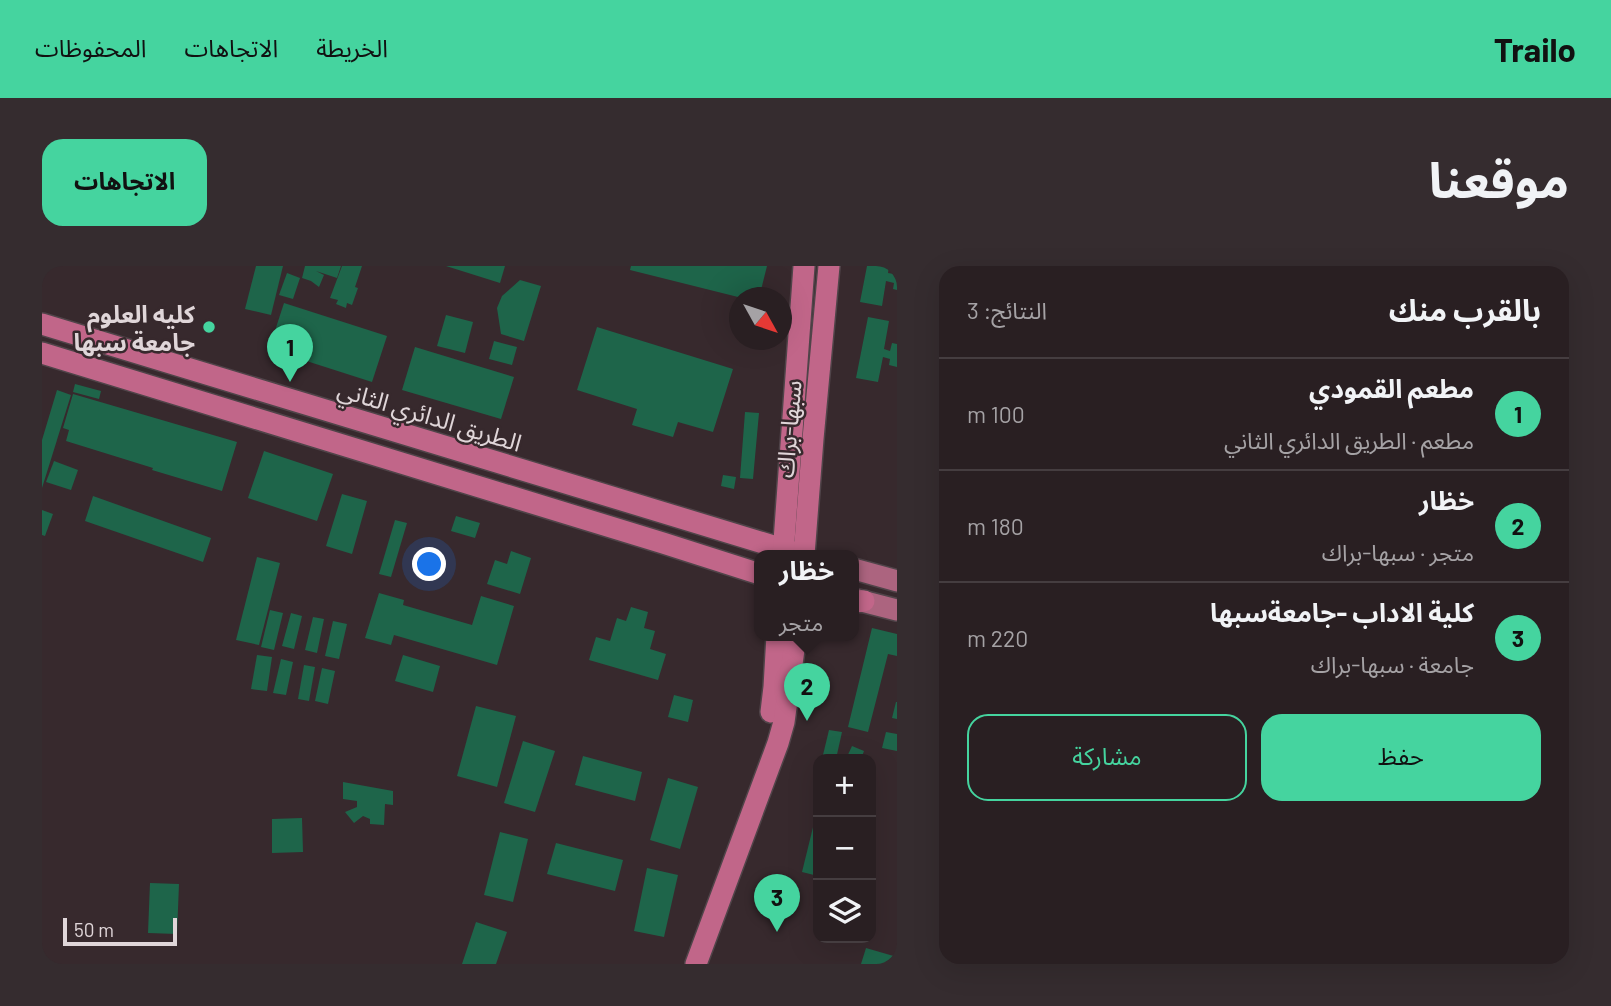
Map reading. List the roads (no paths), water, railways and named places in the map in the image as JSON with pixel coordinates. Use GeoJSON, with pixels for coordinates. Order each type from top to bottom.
{"type":"FeatureCollection","features":[{"type":"Feature","properties":{"kind":"highway","name":"سبها-براك"},"geometry":{"type":"LineString","coordinates":[[793,550],[804,266]]}},
{"type":"Feature","properties":{"kind":"highway","name":"سبها-براك"},"geometry":{"type":"LineString","coordinates":[[794,550],[813,439],[829,266]]}},
{"type":"Feature","properties":{"kind":"highway","name":"الطريق الدائري الثاني"},"geometry":{"type":"LineString","coordinates":[[42,324],[783,550]]}},
{"type":"Feature","properties":{"kind":"highway"},"geometry":{"type":"LineString","coordinates":[[42,353],[754,572]]}},
{"type":"Feature","properties":{"kind":"highway"},"geometry":{"type":"LineString","coordinates":[[769,770],[777,641]]}},
{"type":"Feature","properties":{"kind":"highway"},"geometry":{"type":"LineString","coordinates":[[696,964],[769,770],[784,722],[798,642]]}},
{"type":"Feature","properties":{"kind":"main road"},"geometry":{"type":"LineString","coordinates":[[859,570],[897,581]]}},
{"type":"Feature","properties":{"kind":"main road"},"geometry":{"type":"LineString","coordinates":[[859,601],[897,610]]}},
{"type":"Feature","properties":{"kind":"place","name":"كليه العلوم جامعة سبها"},"geometry":{"type":"Point","coordinates":[209,327]}},
{"type":"Feature","properties":{"kind":"place","name":"مطعم القمودي"},"geometry":{"type":"Point","coordinates":[290,382]}},
{"type":"Feature","properties":{"kind":"place","name":"خظار"},"geometry":{"type":"Point","coordinates":[807,721]}},
{"type":"Feature","properties":{"kind":"place","name":"كلية الاداب -جامعةسبها"},"geometry":{"type":"Point","coordinates":[777,932]}}]}
